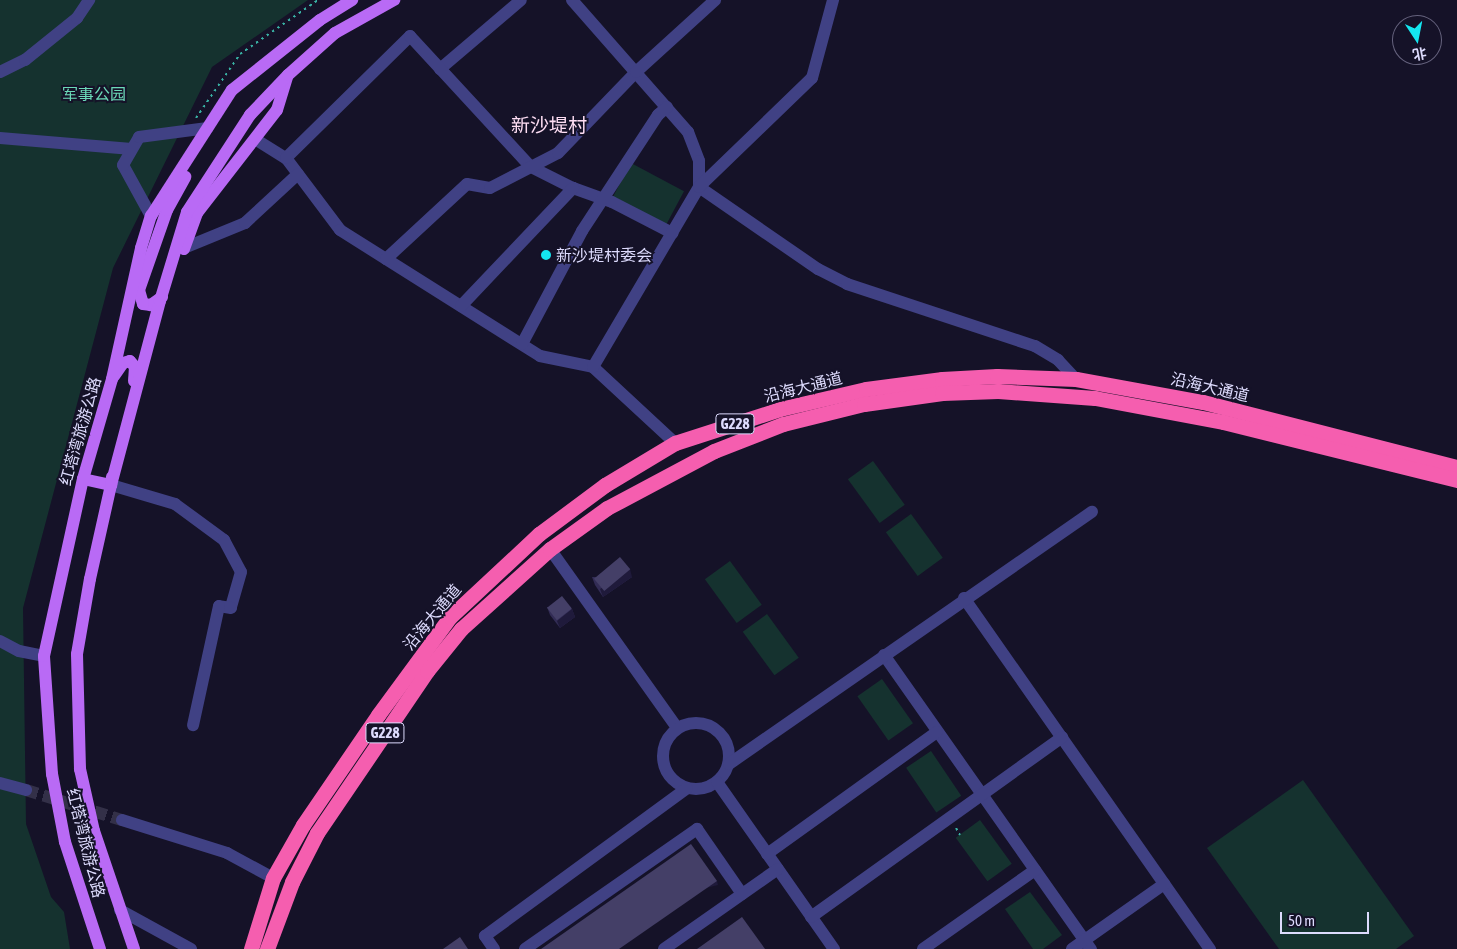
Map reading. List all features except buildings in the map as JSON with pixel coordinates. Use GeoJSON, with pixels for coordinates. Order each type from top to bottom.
{"type":"FeatureCollection","features":[{"type":"Feature","properties":{"kind":"highway","name":"沿海大通道"},"geometry":{"type":"LineString","coordinates":[[251,949],[274,878],[308,817],[450,617],[539,534],[605,484],[675,443],[780,409],[866,389],[942,379],[997,376],[1076,379],[1203,402],[1457,467]]}},
{"type":"Feature","properties":{"kind":"highway","name":"沿海大通道"},"geometry":{"type":"LineString","coordinates":[[268,949],[292,882],[317,833],[427,671],[461,629],[550,549],[606,508],[714,451],[749,437],[783,424],[864,404],[942,393],[998,391],[1074,395],[1223,422],[1457,480]]}},
{"type":"Feature","properties":{"kind":"highway"},"geometry":{"type":"LineString","coordinates":[[743,421],[749,437]]}},
{"type":"Feature","properties":{"kind":"highway"},"geometry":{"type":"LineString","coordinates":[[539,534],[550,549]]}},
{"type":"Feature","properties":{"kind":"main road","name":"红塔湾旅游公路"},"geometry":{"type":"LineString","coordinates":[[100,949],[66,842],[52,774],[44,656],[83,479],[112,379],[152,216],[232,90],[320,20],[352,0]]}},
{"type":"Feature","properties":{"kind":"main road"},"geometry":{"type":"LineString","coordinates":[[111,485],[160,301],[188,212],[250,115],[288,75],[335,33],[394,0]]}},
{"type":"Feature","properties":{"kind":"main road"},"geometry":{"type":"LineString","coordinates":[[195,147],[194,161],[167,210],[139,290],[143,304],[160,301],[171,284],[197,213],[277,110],[288,75]]}},
{"type":"Feature","properties":{"kind":"main road"},"geometry":{"type":"LineString","coordinates":[[112,379],[123,363],[130,361],[135,367],[77,654],[80,769],[94,831],[134,949]]}},
{"type":"Feature","properties":{"kind":"main road"},"geometry":{"type":"LineString","coordinates":[[83,479],[111,485]]}},
{"type":"Feature","properties":{"kind":"street"},"geometry":{"type":"LineString","coordinates":[[0,72],[25,60],[77,18],[90,0]]}},
{"type":"Feature","properties":{"kind":"street"},"geometry":{"type":"LineString","coordinates":[[440,69],[521,0]]}},
{"type":"Feature","properties":{"kind":"street"},"geometry":{"type":"LineString","coordinates":[[572,0],[688,132],[698,161],[699,187]]}},
{"type":"Feature","properties":{"kind":"street"},"geometry":{"type":"LineString","coordinates":[[386,259],[467,184],[490,188],[558,153],[636,72],[715,0]]}},
{"type":"Feature","properties":{"kind":"street"},"geometry":{"type":"LineString","coordinates":[[593,367],[699,187],[812,78],[833,0]]}},
{"type":"Feature","properties":{"kind":"street"},"geometry":{"type":"LineString","coordinates":[[286,158],[410,36],[531,167],[672,234]]}},
{"type":"Feature","properties":{"kind":"street"},"geometry":{"type":"LineString","coordinates":[[522,344],[603,200],[658,115],[667,107]]}},
{"type":"Feature","properties":{"kind":"street"},"geometry":{"type":"LineString","coordinates":[[152,216],[123,165],[132,149],[139,138],[207,128]]}},
{"type":"Feature","properties":{"kind":"street"},"geometry":{"type":"LineString","coordinates":[[0,138],[132,149]]}},
{"type":"Feature","properties":{"kind":"street"},"geometry":{"type":"LineString","coordinates":[[255,139],[286,158],[340,230],[540,356],[593,367],[607,377],[675,443]]}},
{"type":"Feature","properties":{"kind":"street"},"geometry":{"type":"LineString","coordinates":[[184,248],[245,223],[298,174]]}},
{"type":"Feature","properties":{"kind":"street"},"geometry":{"type":"LineString","coordinates":[[699,187],[818,269],[847,284],[1036,346],[1058,360],[1076,379]]}},
{"type":"Feature","properties":{"kind":"street"},"geometry":{"type":"LineString","coordinates":[[461,306],[573,188]]}},
{"type":"Feature","properties":{"kind":"street"},"geometry":{"type":"LineString","coordinates":[[111,485],[175,504],[224,540],[241,572],[231,608],[219,606],[193,725]]}},
{"type":"Feature","properties":{"kind":"street"},"geometry":{"type":"LineString","coordinates":[[729,764],[726,741],[715,729],[700,723],[678,728],[670,736],[663,756],[669,776],[686,788],[697,789],[717,782],[729,764],[964,598],[1092,512]]}},
{"type":"Feature","properties":{"kind":"street"},"geometry":{"type":"LineString","coordinates":[[550,549],[678,728]]}},
{"type":"Feature","properties":{"kind":"street"},"geometry":{"type":"LineString","coordinates":[[964,598],[1210,949]]}},
{"type":"Feature","properties":{"kind":"street"},"geometry":{"type":"LineString","coordinates":[[0,641],[19,651],[44,656]]}},
{"type":"Feature","properties":{"kind":"street"},"geometry":{"type":"LineString","coordinates":[[884,655],[1087,945]]}},
{"type":"Feature","properties":{"kind":"street"},"geometry":{"type":"LineString","coordinates":[[767,854],[937,732]]}},
{"type":"Feature","properties":{"kind":"street"},"geometry":{"type":"LineString","coordinates":[[811,917],[1062,737]]}},
{"type":"Feature","properties":{"kind":"street"},"geometry":{"type":"LineString","coordinates":[[717,782],[831,948]]}},
{"type":"Feature","properties":{"kind":"street"},"geometry":{"type":"LineString","coordinates":[[0,783],[26,790]]}},
{"type":"Feature","properties":{"kind":"street"},"geometry":{"type":"LineString","coordinates":[[494,949],[485,936],[686,788]]}},
{"type":"Feature","properties":{"kind":"street"},"geometry":{"type":"LineString","coordinates":[[122,820],[227,853],[274,878]]}},
{"type":"Feature","properties":{"kind":"street"},"geometry":{"type":"LineString","coordinates":[[525,949],[697,829],[742,894]]}},
{"type":"Feature","properties":{"kind":"street"},"geometry":{"type":"LineString","coordinates":[[664,949],[778,869]]}},
{"type":"Feature","properties":{"kind":"street"},"geometry":{"type":"LineString","coordinates":[[923,949],[1035,870]]}},
{"type":"Feature","properties":{"kind":"street"},"geometry":{"type":"LineString","coordinates":[[1072,949],[1087,945],[1164,884]]}},
{"type":"Feature","properties":{"kind":"street"},"geometry":{"type":"LineString","coordinates":[[120,910],[191,949]]}},
{"type":"Feature","properties":{"kind":"path"},"geometry":{"type":"LineString","coordinates":[[196,118],[240,54],[318,0]]}},
{"type":"Feature","properties":{"kind":"green space","name":"军事公园"},"geometry":{"type":"Polygon","coordinates":[[[0,0],[308,0],[212,67],[113,268],[23,608],[26,824],[51,897],[64,912],[70,949],[0,949],[0,0]]]}},
{"type":"Feature","properties":{"kind":"green space"},"geometry":{"type":"Polygon","coordinates":[[[631,163],[684,191],[666,225],[613,197],[631,163]]]}},
{"type":"Feature","properties":{"kind":"green space"},"geometry":{"type":"Polygon","coordinates":[[[873,461],[905,505],[880,523],[848,479],[873,461]]]}},
{"type":"Feature","properties":{"kind":"green space"},"geometry":{"type":"Polygon","coordinates":[[[911,514],[943,558],[918,576],[886,532],[911,514]]]}},
{"type":"Feature","properties":{"kind":"green space"},"geometry":{"type":"Polygon","coordinates":[[[730,561],[762,605],[737,623],[705,579],[730,561]]]}},
{"type":"Feature","properties":{"kind":"green space"},"geometry":{"type":"Polygon","coordinates":[[[767,614],[799,658],[774,675],[743,632],[767,614]]]}},
{"type":"Feature","properties":{"kind":"green space"},"geometry":{"type":"Polygon","coordinates":[[[882,679],[913,723],[888,740],[857,696],[882,679]]]}},
{"type":"Feature","properties":{"kind":"green space"},"geometry":{"type":"Polygon","coordinates":[[[931,751],[961,796],[936,813],[906,768],[931,751]]]}},
{"type":"Feature","properties":{"kind":"green space"},"geometry":{"type":"Polygon","coordinates":[[[1303,780],[1414,936],[1396,949],[1279,949],[1207,848],[1303,780]]]}},
{"type":"Feature","properties":{"kind":"green space"},"geometry":{"type":"Polygon","coordinates":[[[980,820],[1012,864],[987,881],[956,838],[980,820]]]}},
{"type":"Feature","properties":{"kind":"green space"},"geometry":{"type":"Polygon","coordinates":[[[1030,892],[1062,935],[1043,949],[1033,949],[1005,909],[1030,892]]]}},
{"type":"Feature","properties":{"kind":"tunnel"},"geometry":{"type":"LineString","coordinates":[[26,790],[122,820]]}},
{"type":"Feature","properties":{"kind":"place","name":"新沙堤村委会"},"geometry":{"type":"Point","coordinates":[546,255]}},
{"type":"Feature","properties":{"kind":"district","name":"新沙堤村"},"geometry":{"type":"Point","coordinates":[549,126]}}]}
